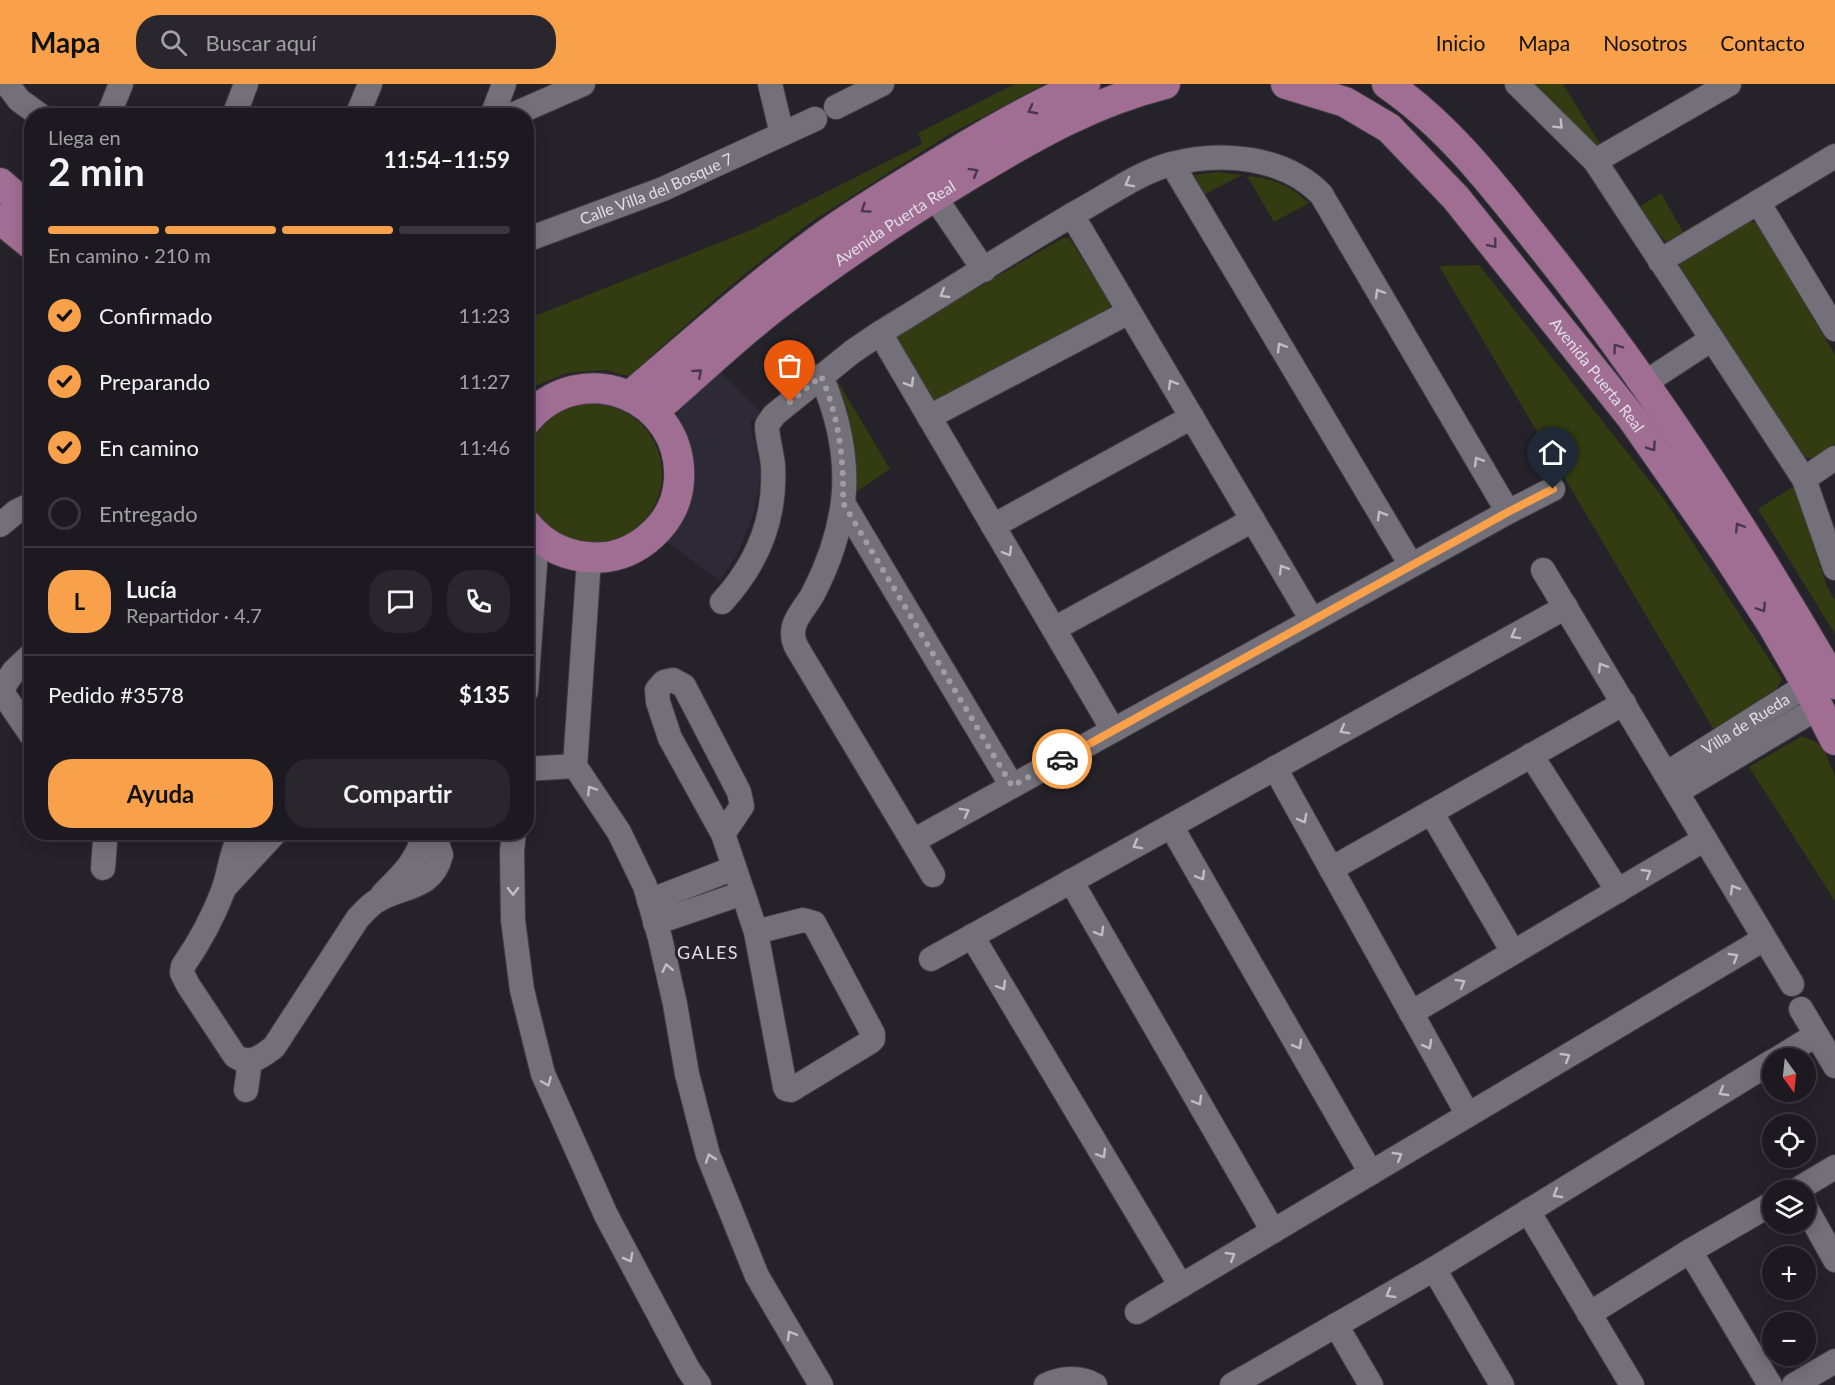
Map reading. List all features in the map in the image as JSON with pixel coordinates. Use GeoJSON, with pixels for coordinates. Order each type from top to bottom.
{"type":"FeatureCollection","features":[{"type":"Feature","properties":{"kind":"main road","name":"Avenida Puerta Real"},"geometry":{"type":"LineString","coordinates":[[642,403],[768,278],[827,234],[878,199],[984,135],[1063,93],[1085,84]]}},
{"type":"Feature","properties":{"kind":"main road","name":"Avenida Puerta Real"},"geometry":{"type":"LineString","coordinates":[[642,403],[863,243],[939,193],[1077,114],[1128,93],[1165,84]]}},
{"type":"Feature","properties":{"kind":"main road","name":"Avenida Puerta Real"},"geometry":{"type":"LineString","coordinates":[[1286,84],[1345,102],[1389,128],[1456,198],[1632,418],[1820,692]]}},
{"type":"Feature","properties":{"kind":"main road","name":"Avenida Puerta Real"},"geometry":{"type":"LineString","coordinates":[[1387,84],[1423,110],[1486,176],[1571,284],[1704,471],[1796,616],[1835,740]]}},
{"type":"Feature","properties":{"kind":"main road"},"geometry":{"type":"LineString","coordinates":[[1456,198],[1486,176]]}},
{"type":"Feature","properties":{"kind":"main road"},"geometry":{"type":"LineString","coordinates":[[0,183],[24,204]]}},
{"type":"Feature","properties":{"kind":"main road"},"geometry":{"type":"LineString","coordinates":[[0,219],[24,238]]}},
{"type":"Feature","properties":{"kind":"main road"},"geometry":{"type":"LineString","coordinates":[[534,411],[554,398],[579,389],[605,388],[642,403],[671,435],[680,463],[678,493],[666,520],[646,542],[619,555],[589,559],[561,552],[534,532]]}},
{"type":"Feature","properties":{"kind":"street"},"geometry":{"type":"LineString","coordinates":[[7,84],[19,100],[30,108]]}},
{"type":"Feature","properties":{"kind":"street"},"geometry":{"type":"LineString","coordinates":[[111,108],[121,84]]}},
{"type":"Feature","properties":{"kind":"street"},"geometry":{"type":"LineString","coordinates":[[237,108],[246,84]]}},
{"type":"Feature","properties":{"kind":"street"},"geometry":{"type":"LineString","coordinates":[[360,108],[370,84]]}},
{"type":"Feature","properties":{"kind":"street"},"geometry":{"type":"LineString","coordinates":[[495,108],[504,84]]}},
{"type":"Feature","properties":{"kind":"street"},"geometry":{"type":"LineString","coordinates":[[528,108],[583,84]]}},
{"type":"Feature","properties":{"kind":"street"},"geometry":{"type":"LineString","coordinates":[[770,84],[782,134]]}},
{"type":"Feature","properties":{"kind":"street"},"geometry":{"type":"LineString","coordinates":[[836,107],[882,84]]}},
{"type":"Feature","properties":{"kind":"street"},"geometry":{"type":"LineString","coordinates":[[1517,84],[1595,161],[1804,479],[1835,568]]}},
{"type":"Feature","properties":{"kind":"street"},"geometry":{"type":"LineString","coordinates":[[1595,161],[1729,84]]}},
{"type":"Feature","properties":{"kind":"street","name":"Calle Villa del Bosque 7"},"geometry":{"type":"LineString","coordinates":[[534,237],[663,189],[815,119]]}},
{"type":"Feature","properties":{"kind":"street"},"geometry":{"type":"LineString","coordinates":[[1660,261],[1835,156]]}},
{"type":"Feature","properties":{"kind":"street"},"geometry":{"type":"LineString","coordinates":[[722,602],[740,582],[764,537],[771,511],[773,470],[767,425],[774,415],[821,376],[880,333],[1072,215],[1133,180],[1172,164],[1208,158],[1246,159],[1271,164],[1293,173],[1315,188],[1508,512]]}},
{"type":"Feature","properties":{"kind":"street"},"geometry":{"type":"LineString","coordinates":[[1172,164],[1411,565]]}},
{"type":"Feature","properties":{"kind":"street"},"geometry":{"type":"LineString","coordinates":[[939,193],[989,266]]}},
{"type":"Feature","properties":{"kind":"street"},"geometry":{"type":"LineString","coordinates":[[1758,202],[1835,329]]}},
{"type":"Feature","properties":{"kind":"street"},"geometry":{"type":"LineString","coordinates":[[1072,215],[1312,620]]}},
{"type":"Feature","properties":{"kind":"street"},"geometry":{"type":"LineString","coordinates":[[929,417],[1129,312]]}},
{"type":"Feature","properties":{"kind":"street"},"geometry":{"type":"LineString","coordinates":[[880,333],[1113,730]]}},
{"type":"Feature","properties":{"kind":"street"},"geometry":{"type":"LineString","coordinates":[[1647,390],[1716,346]]}},
{"type":"Feature","properties":{"kind":"street"},"geometry":{"type":"LineString","coordinates":[[821,376],[837,422],[844,474],[843,503],[824,569],[812,595],[795,622],[793,635],[797,648],[933,875]]}},
{"type":"Feature","properties":{"kind":"street"},"geometry":{"type":"LineString","coordinates":[[993,526],[1192,417]]}},
{"type":"Feature","properties":{"kind":"street"},"geometry":{"type":"LineString","coordinates":[[1804,479],[1835,458]]}},
{"type":"Feature","properties":{"kind":"street"},"geometry":{"type":"LineString","coordinates":[[914,841],[1411,565],[1553,489]]}},
{"type":"Feature","properties":{"kind":"street"},"geometry":{"type":"LineString","coordinates":[[843,503],[1012,786]]}},
{"type":"Feature","properties":{"kind":"street"},"geometry":{"type":"LineString","coordinates":[[1054,629],[1253,520]]}},
{"type":"Feature","properties":{"kind":"street"},"geometry":{"type":"LineString","coordinates":[[589,559],[576,766],[619,832],[645,886],[675,1004],[687,1074],[708,1155],[757,1276],[821,1385]]}},
{"type":"Feature","properties":{"kind":"street"},"geometry":{"type":"LineString","coordinates":[[1544,570],[1624,704],[1680,777],[1705,839],[1792,984]]}},
{"type":"Feature","properties":{"kind":"street"},"geometry":{"type":"LineString","coordinates":[[931,959],[1566,607]]}},
{"type":"Feature","properties":{"kind":"street"},"geometry":{"type":"LineString","coordinates":[[24,662],[14,671],[2,689],[24,722]]}},
{"type":"Feature","properties":{"kind":"street"},"geometry":{"type":"LineString","coordinates":[[723,834],[740,810],[742,800],[739,792],[684,686],[673,680],[664,681],[656,696],[665,726],[723,834],[756,932],[785,1087],[791,1090],[870,1042],[873,1034],[814,923],[803,920],[756,932]]}},
{"type":"Feature","properties":{"kind":"street","name":"Villa de Rueda"},"geometry":{"type":"LineString","coordinates":[[1680,777],[1820,692]]}},
{"type":"Feature","properties":{"kind":"street"},"geometry":{"type":"LineString","coordinates":[[1331,869],[1624,704]]}},
{"type":"Feature","properties":{"kind":"street"},"geometry":{"type":"LineString","coordinates":[[1532,755],[1618,891]]}},
{"type":"Feature","properties":{"kind":"street"},"geometry":{"type":"LineString","coordinates":[[534,769],[576,766]]}},
{"type":"Feature","properties":{"kind":"street"},"geometry":{"type":"LineString","coordinates":[[1275,768],[1468,1115]]}},
{"type":"Feature","properties":{"kind":"street"},"geometry":{"type":"LineString","coordinates":[[1431,812],[1513,952]]}},
{"type":"Feature","properties":{"kind":"street"},"geometry":{"type":"LineString","coordinates":[[1171,826],[1371,1173]]}},
{"type":"Feature","properties":{"kind":"street"},"geometry":{"type":"LineString","coordinates":[[1411,1013],[1705,839]]}},
{"type":"Feature","properties":{"kind":"street"},"geometry":{"type":"LineString","coordinates":[[103,868],[105,840]]}},
{"type":"Feature","properties":{"kind":"street"},"geometry":{"type":"LineString","coordinates":[[238,840],[232,854],[223,889],[205,931],[183,966],[183,973],[188,985],[235,1056],[250,1062],[263,1056],[274,1047],[358,918],[411,865],[423,840]]}},
{"type":"Feature","properties":{"kind":"street"},"geometry":{"type":"LineString","coordinates":[[223,889],[269,840]]}},
{"type":"Feature","properties":{"kind":"street"},"geometry":{"type":"LineString","coordinates":[[376,901],[411,888],[431,875],[441,855],[436,840]]}},
{"type":"Feature","properties":{"kind":"street"},"geometry":{"type":"LineString","coordinates":[[513,840],[513,920],[522,990],[543,1074],[606,1215],[688,1369],[699,1385]]}},
{"type":"Feature","properties":{"kind":"street"},"geometry":{"type":"LineString","coordinates":[[652,912],[734,868]]}},
{"type":"Feature","properties":{"kind":"street"},"geometry":{"type":"LineString","coordinates":[[1071,881],[1273,1231]]}},
{"type":"Feature","properties":{"kind":"street"},"geometry":{"type":"LineString","coordinates":[[652,912],[743,893]]}},
{"type":"Feature","properties":{"kind":"street"},"geometry":{"type":"LineString","coordinates":[[972,936],[1180,1286]]}},
{"type":"Feature","properties":{"kind":"street"},"geometry":{"type":"LineString","coordinates":[[1137,1312],[1764,939]]}},
{"type":"Feature","properties":{"kind":"street"},"geometry":{"type":"LineString","coordinates":[[1801,1009],[1835,1066]]}},
{"type":"Feature","properties":{"kind":"street"},"geometry":{"type":"LineString","coordinates":[[1795,1048],[1816,1035]]}},
{"type":"Feature","properties":{"kind":"street"},"geometry":{"type":"LineString","coordinates":[[246,1090],[250,1062]]}},
{"type":"Feature","properties":{"kind":"street"},"geometry":{"type":"LineString","coordinates":[[1236,1384],[1434,1269],[1762,1068]]}},
{"type":"Feature","properties":{"kind":"street"},"geometry":{"type":"LineString","coordinates":[[1814,1180],[1835,1167]]}},
{"type":"Feature","properties":{"kind":"street"},"geometry":{"type":"LineString","coordinates":[[1589,1314],[1762,1209]]}},
{"type":"Feature","properties":{"kind":"street"},"geometry":{"type":"LineString","coordinates":[[1528,1211],[1632,1385]]}},
{"type":"Feature","properties":{"kind":"street"},"geometry":{"type":"LineString","coordinates":[[1816,1226],[1835,1260]]}},
{"type":"Feature","properties":{"kind":"street"},"geometry":{"type":"LineString","coordinates":[[1690,1251],[1770,1385]]}},
{"type":"Feature","properties":{"kind":"street"},"geometry":{"type":"LineString","coordinates":[[1434,1269],[1502,1385]]}},
{"type":"Feature","properties":{"kind":"street"},"geometry":{"type":"LineString","coordinates":[[1336,1325],[1371,1385]]}},
{"type":"Feature","properties":{"kind":"street"},"geometry":{"type":"LineString","coordinates":[[1794,1385],[1835,1361]]}},
{"type":"Feature","properties":{"kind":"street"},"geometry":{"type":"LineString","coordinates":[[1046,1385],[1055,1381],[1075,1379],[1095,1385]]}},
{"type":"Feature","properties":{"kind":"shaded area"},"geometry":{"type":"Polygon","coordinates":[[[720,372],[762,414],[750,421],[761,474],[755,509],[739,551],[720,581],[667,542],[684,521],[692,497],[694,473],[689,447],[679,424],[677,410],[720,372]]]}},
{"type":"Feature","properties":{"kind":"green space"},"geometry":{"type":"Polygon","coordinates":[[[1015,84],[1045,84],[948,135],[808,224],[730,286],[651,356],[631,377],[606,370],[567,373],[534,387],[534,316],[751,230],[922,144],[918,133],[1015,84]]]}},
{"type":"Feature","properties":{"kind":"green space"},"geometry":{"type":"Polygon","coordinates":[[[1535,84],[1563,84],[1600,144],[1590,145],[1534,87],[1535,84]]]}},
{"type":"Feature","properties":{"kind":"green space"},"geometry":{"type":"Polygon","coordinates":[[[1218,172],[1242,175],[1205,194],[1194,175],[1218,172]]]}},
{"type":"Feature","properties":{"kind":"green space"},"geometry":{"type":"Polygon","coordinates":[[[1247,176],[1281,184],[1309,203],[1274,222],[1247,176]]]}},
{"type":"Feature","properties":{"kind":"green space"},"geometry":{"type":"Polygon","coordinates":[[[1661,193],[1683,232],[1666,242],[1638,208],[1661,193]]]}},
{"type":"Feature","properties":{"kind":"green space"},"geometry":{"type":"Polygon","coordinates":[[[1748,220],[1758,224],[1835,355],[1835,444],[1814,459],[1804,457],[1679,269],[1680,260],[1748,220]]]}},
{"type":"Feature","properties":{"kind":"green space"},"geometry":{"type":"Polygon","coordinates":[[[1063,238],[1069,238],[1111,305],[1109,310],[938,402],[930,401],[895,341],[898,334],[1063,238]]]}},
{"type":"Feature","properties":{"kind":"green space"},"geometry":{"type":"Polygon","coordinates":[[[1479,265],[1664,499],[1782,679],[1776,690],[1714,730],[1439,266],[1479,265]]]}},
{"type":"Feature","properties":{"kind":"green space"},"geometry":{"type":"Polygon","coordinates":[[[837,380],[890,469],[853,494],[854,451],[837,380]]]}},
{"type":"Feature","properties":{"kind":"green space"},"geometry":{"type":"Polygon","coordinates":[[[592,404],[619,409],[642,424],[657,447],[661,460],[661,488],[657,501],[642,524],[619,539],[606,543],[578,543],[553,532],[542,524],[534,513],[534,435],[542,424],[565,409],[592,404]]]}},
{"type":"Feature","properties":{"kind":"green space"},"geometry":{"type":"Polygon","coordinates":[[[1794,486],[1827,587],[1835,600],[1835,634],[1758,509],[1794,486]]]}},
{"type":"Feature","properties":{"kind":"green space"},"geometry":{"type":"Polygon","coordinates":[[[1802,736],[1822,745],[1835,776],[1835,901],[1749,767],[1802,736]]]}},
{"type":"Feature","properties":{"kind":"way so far"},"geometry":{"type":"LineString","coordinates":[[790,402],[821,376],[837,422],[844,474],[843,503],[1012,786],[1062,759]]}},
{"type":"Feature","properties":{"kind":"district","name":"GALES"},"geometry":{"type":"Point","coordinates":[708,953]}},
{"type":"Feature","properties":{"kind":"route"},"geometry":{"type":"LineString","coordinates":[[1062,759],[1553,489]]}}]}
